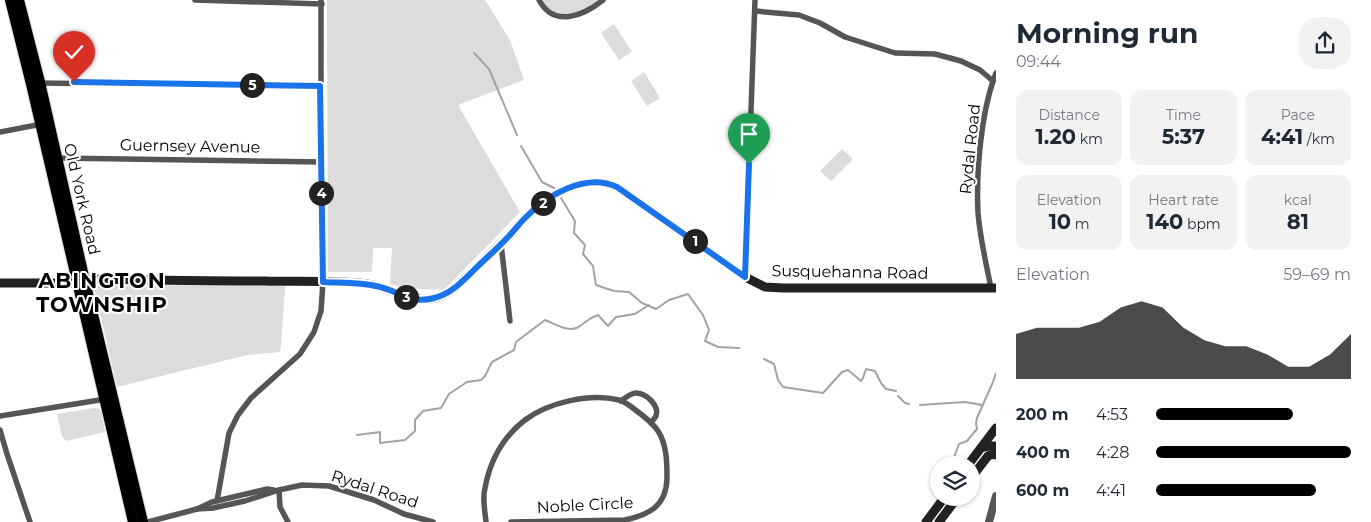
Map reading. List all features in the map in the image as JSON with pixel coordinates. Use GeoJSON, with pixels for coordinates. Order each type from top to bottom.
{"type":"FeatureCollection","features":[{"type":"Feature","properties":{"kind":"highway","name":"Old York Road"},"geometry":{"type":"LineString","coordinates":[[10,0],[36,83]]}},
{"type":"Feature","properties":{"kind":"highway","name":"Old York Road"},"geometry":{"type":"LineString","coordinates":[[19,0],[81,282],[109,399],[143,522]]}},
{"type":"Feature","properties":{"kind":"highway","name":"Old York Road"},"geometry":{"type":"LineString","coordinates":[[45,123],[58,158],[81,282]]}},
{"type":"Feature","properties":{"kind":"highway","name":"Old York Road"},"geometry":{"type":"LineString","coordinates":[[109,399],[133,522]]}},
{"type":"Feature","properties":{"kind":"main road","name":"Susquehanna Road"},"geometry":{"type":"LineString","coordinates":[[0,283],[81,282],[93,279],[323,282],[379,286],[416,300],[434,298],[444,295],[453,289],[501,244],[525,218],[545,201],[567,188],[585,182],[601,181],[610,183],[624,192],[745,277],[773,288],[993,288]]}},
{"type":"Feature","properties":{"kind":"main road"},"geometry":{"type":"LineString","coordinates":[[975,456],[996,428]]}},
{"type":"Feature","properties":{"kind":"main road"},"geometry":{"type":"LineString","coordinates":[[981,448],[996,446]]}},
{"type":"Feature","properties":{"kind":"main road"},"geometry":{"type":"LineString","coordinates":[[980,466],[988,456],[996,455]]}},
{"type":"Feature","properties":{"kind":"main road"},"geometry":{"type":"LineString","coordinates":[[926,522],[938,506]]}},
{"type":"Feature","properties":{"kind":"main road"},"geometry":{"type":"LineString","coordinates":[[939,522],[949,508]]}},
{"type":"Feature","properties":{"kind":"street"},"geometry":{"type":"LineString","coordinates":[[195,0],[322,2],[320,86],[323,282],[321,312],[314,332],[300,354],[251,398],[233,422],[229,433],[217,501]]}},
{"type":"Feature","properties":{"kind":"street"},"geometry":{"type":"LineString","coordinates":[[538,0],[550,13],[564,17],[573,17],[590,10],[603,0]]}},
{"type":"Feature","properties":{"kind":"street"},"geometry":{"type":"LineString","coordinates":[[745,277],[755,0]]}},
{"type":"Feature","properties":{"kind":"street"},"geometry":{"type":"LineString","coordinates":[[755,11],[799,15],[820,23],[845,37],[895,52],[934,54],[961,61],[980,70],[993,81]]}},
{"type":"Feature","properties":{"kind":"street","name":"Rydal Road"},"geometry":{"type":"LineString","coordinates":[[993,288],[978,215],[977,187],[986,108],[996,73]]}},
{"type":"Feature","properties":{"kind":"street"},"geometry":{"type":"LineString","coordinates":[[36,83],[320,86]]}},
{"type":"Feature","properties":{"kind":"street"},"geometry":{"type":"LineString","coordinates":[[0,132],[45,123]]}},
{"type":"Feature","properties":{"kind":"street","name":"Guernsey Avenue"},"geometry":{"type":"LineString","coordinates":[[58,158],[322,162]]}},
{"type":"Feature","properties":{"kind":"street"},"geometry":{"type":"LineString","coordinates":[[501,244],[510,321]]}},
{"type":"Feature","properties":{"kind":"street"},"geometry":{"type":"LineString","coordinates":[[486,522],[484,489],[494,458],[503,442],[513,431],[536,413],[572,400],[592,398],[622,401],[627,396],[636,393],[646,396],[653,402],[657,410],[656,416],[651,423]]}},
{"type":"Feature","properties":{"kind":"street"},"geometry":{"type":"LineString","coordinates":[[0,416],[109,399]]}},
{"type":"Feature","properties":{"kind":"street","name":"Noble Circle"},"geometry":{"type":"LineString","coordinates":[[511,522],[625,520],[651,512],[660,501],[666,489],[666,452],[658,430],[622,401]]}},
{"type":"Feature","properties":{"kind":"street"},"geometry":{"type":"LineString","coordinates":[[0,430],[6,454],[30,522]]}},
{"type":"Feature","properties":{"kind":"street"},"geometry":{"type":"LineString","coordinates":[[0,457],[6,454]]}},
{"type":"Feature","properties":{"kind":"street","name":"Rydal Road"},"geometry":{"type":"LineString","coordinates":[[197,509],[213,508],[267,489],[279,490],[302,485],[329,486],[374,500],[404,514],[433,522]]}},
{"type":"Feature","properties":{"kind":"street"},"geometry":{"type":"LineString","coordinates":[[279,490],[280,507],[288,522]]}},
{"type":"Feature","properties":{"kind":"street"},"geometry":{"type":"LineString","coordinates":[[989,522],[996,496]]}},
{"type":"Feature","properties":{"kind":"street","name":"Rydal Road"},"geometry":{"type":"LineString","coordinates":[[148,522],[197,509],[217,501],[236,500]]}},
{"type":"Feature","properties":{"kind":"shaded area"},"geometry":{"type":"Polygon","coordinates":[[[327,0],[485,0],[510,40],[524,80],[458,105],[520,212],[444,290],[404,288],[390,284],[392,248],[373,248],[372,272],[328,272],[327,0]]]}},
{"type":"Feature","properties":{"kind":"shaded area"},"geometry":{"type":"Polygon","coordinates":[[[542,0],[598,0],[577,12],[561,14],[554,12],[542,0]]]}},
{"type":"Feature","properties":{"kind":"shaded area"},"geometry":{"type":"Polygon","coordinates":[[[614,24],[632,52],[619,60],[601,33],[614,24]]]}},
{"type":"Feature","properties":{"kind":"shaded area"},"geometry":{"type":"Polygon","coordinates":[[[644,72],[660,98],[647,106],[631,81],[644,72]]]}},
{"type":"Feature","properties":{"kind":"shaded area"},"geometry":{"type":"Polygon","coordinates":[[[842,149],[853,159],[831,181],[820,171],[842,149]]]}},
{"type":"Feature","properties":{"kind":"shaded area"},"geometry":{"type":"Polygon","coordinates":[[[96,285],[285,286],[280,352],[247,355],[117,387],[94,287],[96,285]]]}},
{"type":"Feature","properties":{"kind":"shaded area"},"geometry":{"type":"Polygon","coordinates":[[[94,408],[99,409],[101,412],[105,432],[66,441],[62,436],[57,414],[94,408]]]}},
{"type":"Feature","properties":{"kind":"waterway"},"geometry":{"type":"LineString","coordinates":[[474,53],[489,69],[517,135]]}},
{"type":"Feature","properties":{"kind":"waterway"},"geometry":{"type":"LineString","coordinates":[[521,146],[542,182],[554,188]]}},
{"type":"Feature","properties":{"kind":"waterway"},"geometry":{"type":"LineString","coordinates":[[561,198],[575,221],[574,233],[585,245],[583,254],[593,266],[596,285],[614,291],[629,292],[642,303],[656,309],[669,300],[688,294],[703,315],[709,330],[705,341],[718,347],[739,348]]}},
{"type":"Feature","properties":{"kind":"waterway"},"geometry":{"type":"LineString","coordinates":[[357,435],[380,432],[380,443],[405,440],[415,431],[415,420],[423,411],[441,408],[449,394],[467,382],[481,380],[492,362],[514,350],[516,342],[545,320],[563,328],[572,329],[598,315],[608,326],[616,317],[635,314],[649,305]]}},
{"type":"Feature","properties":{"kind":"waterway"},"geometry":{"type":"LineString","coordinates":[[764,359],[774,364],[778,380],[783,387],[823,393],[842,372],[848,370],[861,381],[866,369],[875,371],[886,389],[896,391]]}},
{"type":"Feature","properties":{"kind":"waterway"},"geometry":{"type":"LineString","coordinates":[[954,456],[959,444],[967,441],[977,429],[977,418],[996,373]]}},
{"type":"Feature","properties":{"kind":"waterway"},"geometry":{"type":"LineString","coordinates":[[898,396],[905,403],[909,404]]}},
{"type":"Feature","properties":{"kind":"waterway"},"geometry":{"type":"LineString","coordinates":[[920,405],[965,402],[982,405]]}},
{"type":"Feature","properties":{"kind":"district","name":"ABINGTON TOWNSHIP"},"geometry":{"type":"Point","coordinates":[102,292]}},
{"type":"Feature","properties":{"kind":"route"},"geometry":{"type":"LineString","coordinates":[[74,82],[320,86],[323,282],[379,286],[416,300],[434,298],[444,295],[453,289],[501,244],[534,209],[567,188],[593,181],[610,183],[617,187],[745,277],[749,164]]}}]}
